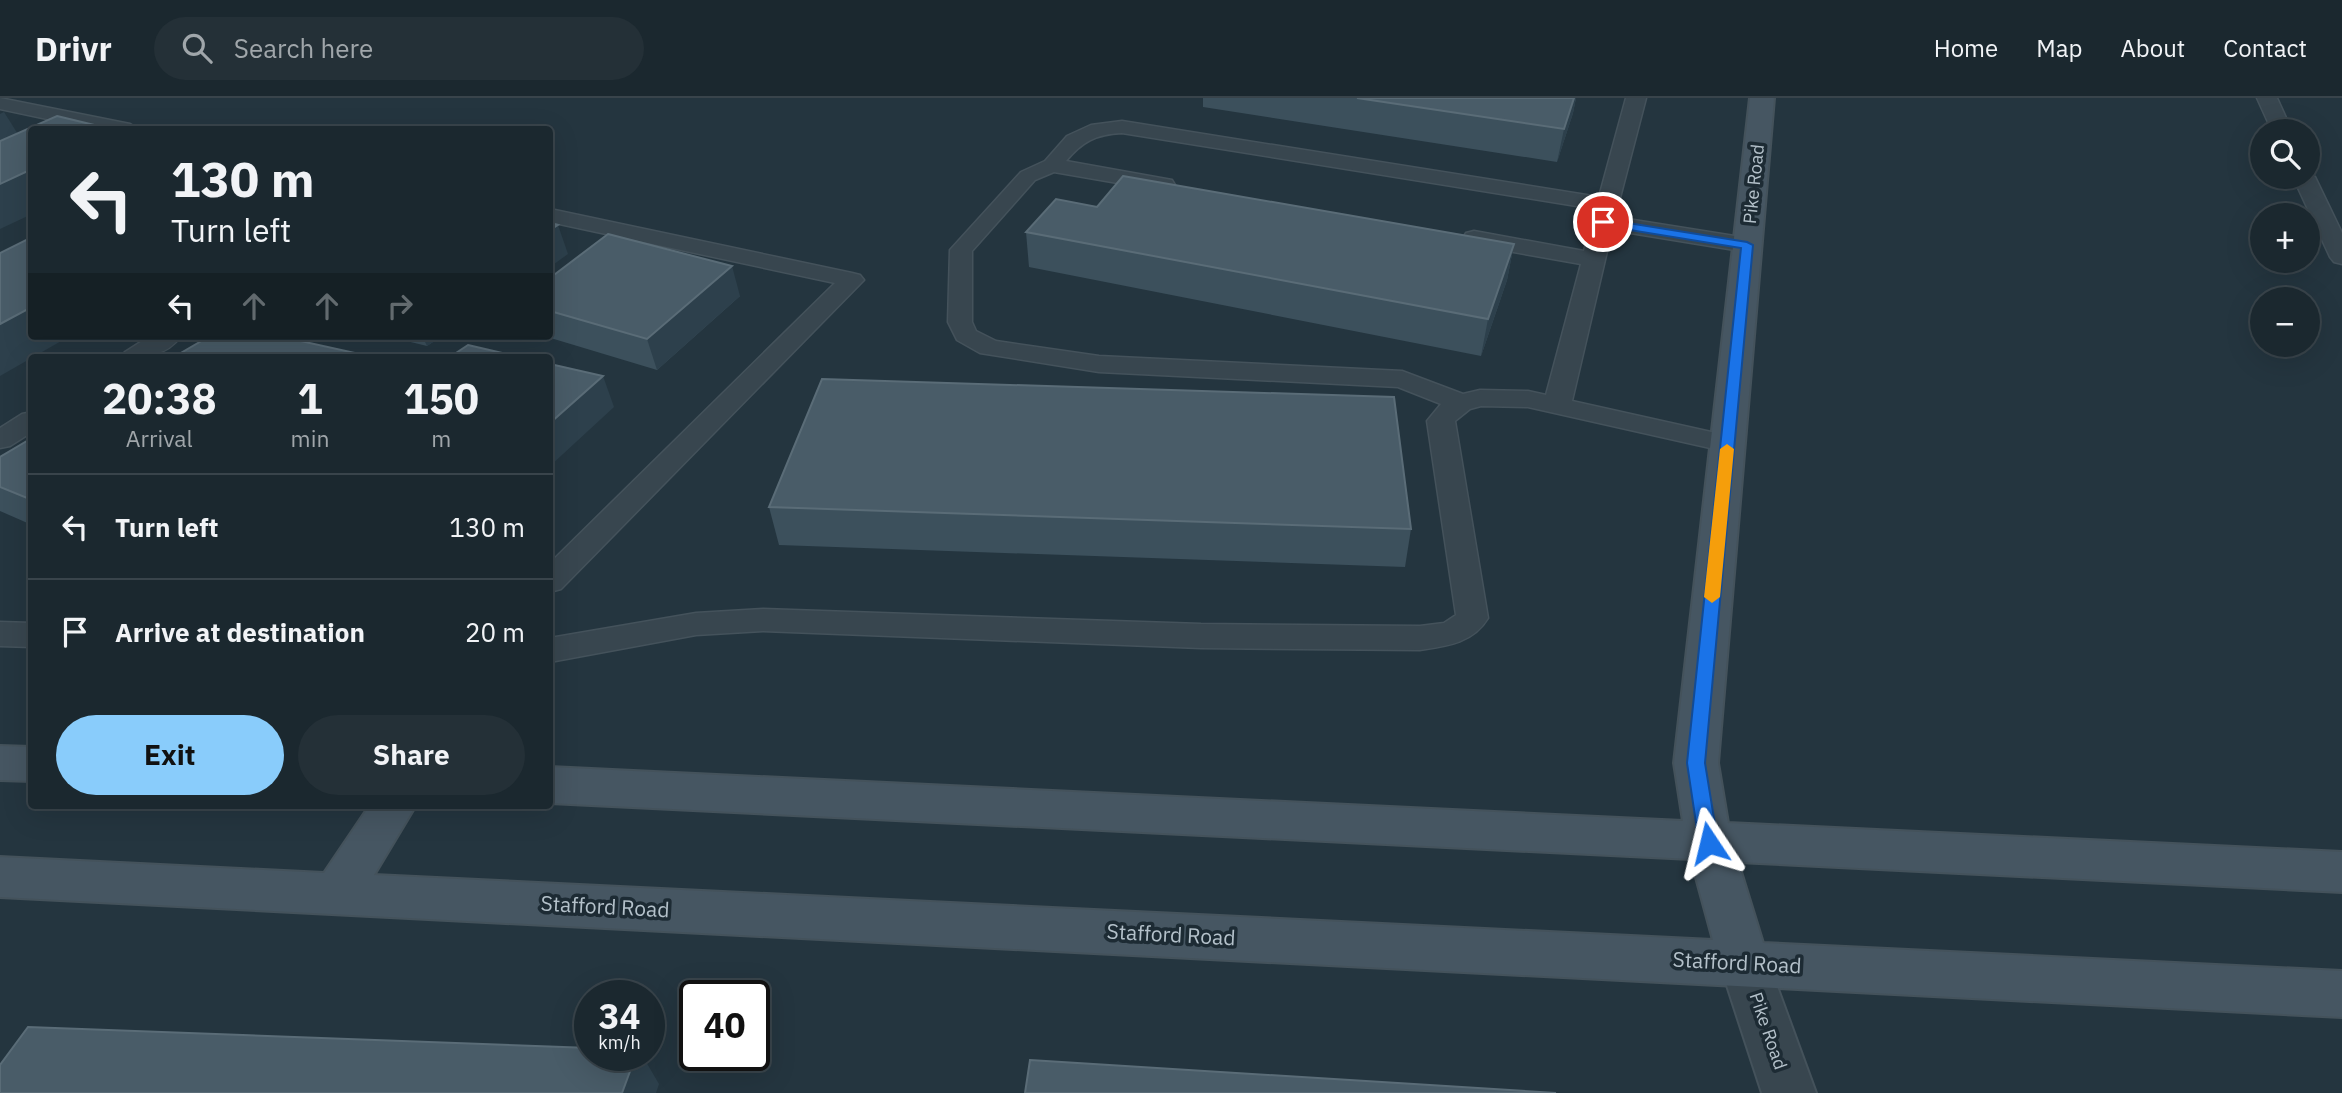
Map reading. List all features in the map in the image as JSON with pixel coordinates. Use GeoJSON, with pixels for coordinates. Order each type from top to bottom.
{"type":"FeatureCollection","features":[{"type":"Feature","properties":{"kind":"main road","name":"Pike Road"},"geometry":{"type":"LineString","coordinates":[[1745,964],[1709,843],[1696,763],[1762,98]]}},
{"type":"Feature","properties":{"kind":"main road"},"geometry":{"type":"LineString","coordinates":[[0,763],[28,764]]}},
{"type":"Feature","properties":{"kind":"main road"},"geometry":{"type":"LineString","coordinates":[[553,785],[2342,872]]}},
{"type":"Feature","properties":{"kind":"main road"},"geometry":{"type":"LineString","coordinates":[[337,893],[391,809]]}},
{"type":"Feature","properties":{"kind":"main road","name":"Stafford Road"},"geometry":{"type":"LineString","coordinates":[[0,877],[2342,994]]}},
{"type":"Feature","properties":{"kind":"street","name":"Pike Road"},"geometry":{"type":"LineString","coordinates":[[1745,964],[1789,1093]]}},
{"type":"Feature","properties":{"kind":"lane"},"geometry":{"type":"LineString","coordinates":[[1557,406],[1636,98]]}},
{"type":"Feature","properties":{"kind":"lane"},"geometry":{"type":"LineString","coordinates":[[2267,98],[2277,119]]}},
{"type":"Feature","properties":{"kind":"lane"},"geometry":{"type":"LineString","coordinates":[[0,103],[79,125]]}},
{"type":"Feature","properties":{"kind":"lane"},"geometry":{"type":"LineString","coordinates":[[1461,403],[1402,379],[1099,363],[989,348],[966,335],[960,322],[961,250],[1028,176],[1052,165],[1072,140],[1082,134],[1122,127],[1605,214],[1747,245]]}},
{"type":"Feature","properties":{"kind":"lane"},"geometry":{"type":"LineString","coordinates":[[1052,165],[1187,188]]}},
{"type":"Feature","properties":{"kind":"lane"},"geometry":{"type":"LineString","coordinates":[[2310,189],[2342,257]]}},
{"type":"Feature","properties":{"kind":"lane"},"geometry":{"type":"LineString","coordinates":[[553,217],[852,280],[553,578]]}},
{"type":"Feature","properties":{"kind":"lane"},"geometry":{"type":"LineString","coordinates":[[1458,236],[1593,259]]}},
{"type":"Feature","properties":{"kind":"lane"},"geometry":{"type":"LineString","coordinates":[[139,354],[162,340]]}},
{"type":"Feature","properties":{"kind":"lane"},"geometry":{"type":"LineString","coordinates":[[553,649],[696,624],[741,620],[1201,636],[1420,638],[1450,634],[1466,626],[1472,618],[1441,421],[1461,403],[1501,397],[1557,406],[1728,444]]}},
{"type":"Feature","properties":{"kind":"lane"},"geometry":{"type":"LineString","coordinates":[[0,440],[28,422]]}},
{"type":"Feature","properties":{"kind":"lane"},"geometry":{"type":"LineString","coordinates":[[0,634],[28,635]]}},
{"type":"Feature","properties":{"kind":"building"},"geometry":{"type":"Polygon","coordinates":[[[1357,98],[1574,98],[1564,129],[1357,98]]]}},
{"type":"Feature","properties":{"kind":"building"},"geometry":{"type":"Polygon","coordinates":[[[57,116],[98,126],[34,126],[57,116]]]}},
{"type":"Feature","properties":{"kind":"building"},"geometry":{"type":"Polygon","coordinates":[[[28,129],[28,171],[0,184],[0,141],[28,129]]]}},
{"type":"Feature","properties":{"kind":"building"},"geometry":{"type":"Polygon","coordinates":[[[1123,176],[1514,244],[1488,319],[1026,232],[1056,199],[1097,207],[1123,176]]]}},
{"type":"Feature","properties":{"kind":"building"},"geometry":{"type":"Polygon","coordinates":[[[608,234],[732,266],[647,339],[553,312],[553,276],[608,234]]]}},
{"type":"Feature","properties":{"kind":"building"},"geometry":{"type":"Polygon","coordinates":[[[28,239],[28,309],[0,324],[0,253],[28,239]]]}},
{"type":"Feature","properties":{"kind":"building"},"geometry":{"type":"Polygon","coordinates":[[[203,340],[296,340],[360,354],[179,354],[203,340]]]}},
{"type":"Feature","properties":{"kind":"building"},"geometry":{"type":"Polygon","coordinates":[[[468,345],[507,354],[454,354],[468,345]]]}},
{"type":"Feature","properties":{"kind":"building"},"geometry":{"type":"Polygon","coordinates":[[[553,365],[603,376],[553,420],[553,365]]]}},
{"type":"Feature","properties":{"kind":"building"},"geometry":{"type":"Polygon","coordinates":[[[822,379],[1394,397],[1411,529],[769,507],[822,379]]]}},
{"type":"Feature","properties":{"kind":"building"},"geometry":{"type":"Polygon","coordinates":[[[28,440],[28,498],[0,487],[0,457],[28,440]]]}},
{"type":"Feature","properties":{"kind":"building"},"geometry":{"type":"Polygon","coordinates":[[[28,1027],[574,1047],[574,1071],[630,1071],[622,1093],[0,1093],[0,1065],[28,1027]]]}},
{"type":"Feature","properties":{"kind":"building"},"geometry":{"type":"Polygon","coordinates":[[[1030,1060],[1556,1093],[1025,1093],[1030,1060]]]}},
{"type":"Feature","properties":{"kind":"slow traffic"},"geometry":{"type":"LineString","coordinates":[[1712,597],[1727,449]]}},
{"type":"Feature","properties":{"kind":"route"},"geometry":{"type":"LineString","coordinates":[[1603,222],[1747,245],[1696,763],[1709,843]]}}]}
